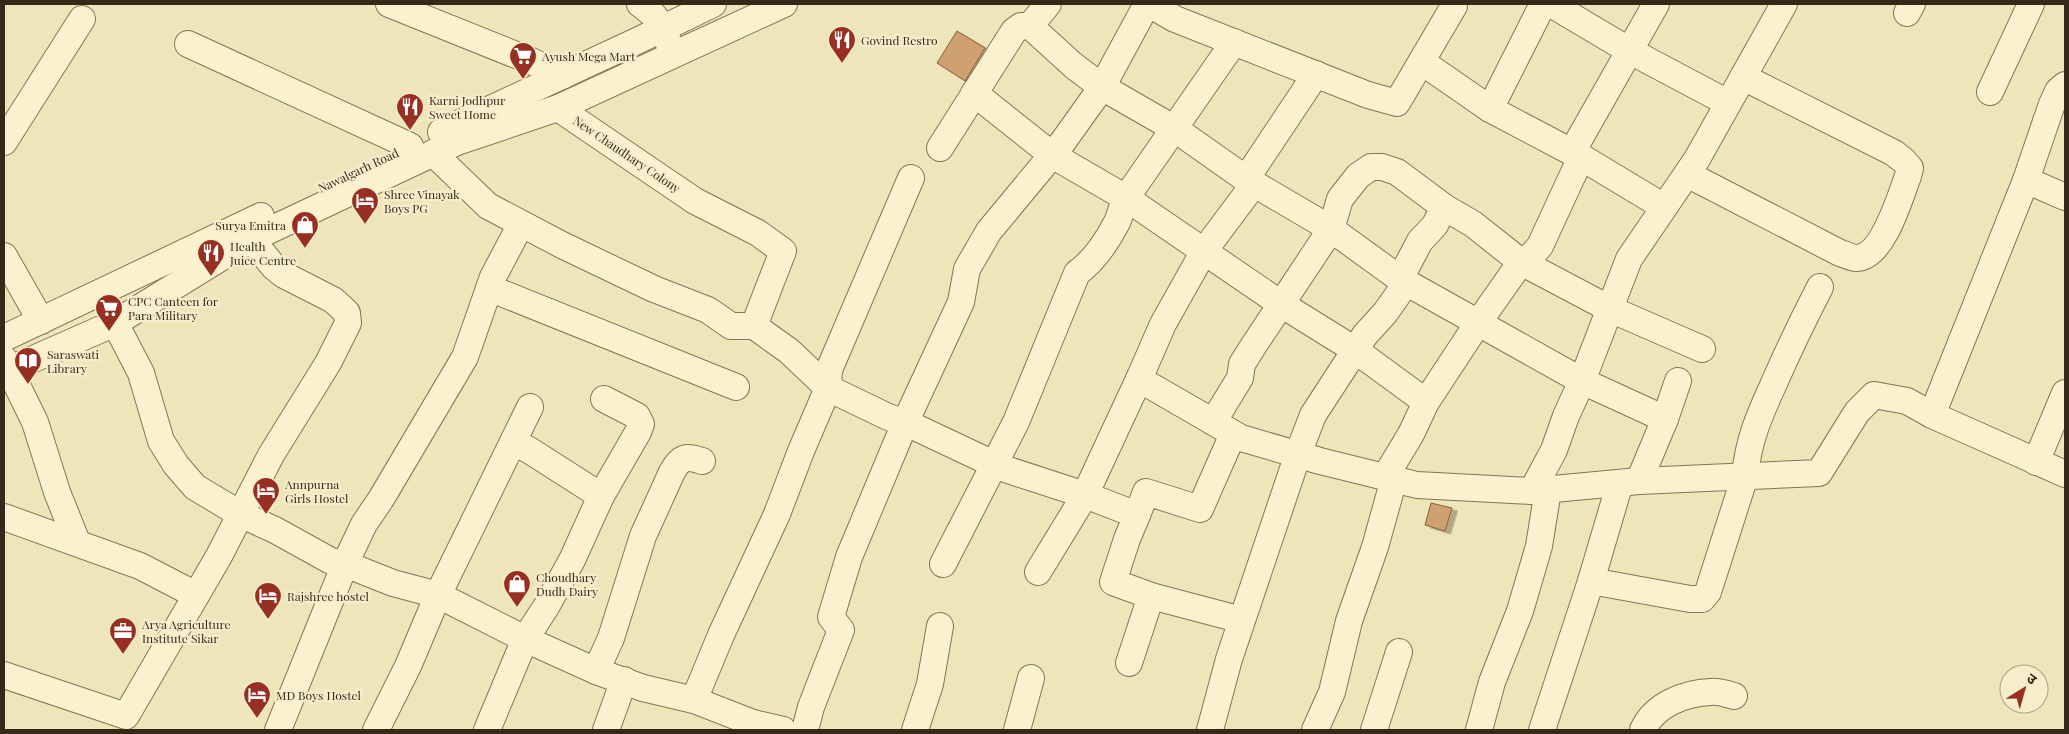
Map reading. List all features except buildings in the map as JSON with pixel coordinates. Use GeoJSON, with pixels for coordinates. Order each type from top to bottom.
{"type":"FeatureCollection","features":[{"type":"Feature","properties":{"kind":"street"},"geometry":{"type":"LineString","coordinates":[[389,4],[562,76]]}},
{"type":"Feature","properties":{"kind":"street"},"geometry":{"type":"LineString","coordinates":[[640,4],[655,15],[663,28],[672,54]]}},
{"type":"Feature","properties":{"kind":"street","name":"Nawalgarh Road"},"geometry":{"type":"LineString","coordinates":[[4,338],[422,150],[562,76],[713,4]]}},
{"type":"Feature","properties":{"kind":"street"},"geometry":{"type":"LineString","coordinates":[[77,542],[54,484],[35,422],[5,367],[43,356],[115,323],[251,238],[422,150],[456,142],[558,108],[784,4]]}},
{"type":"Feature","properties":{"kind":"street"},"geometry":{"type":"LineString","coordinates":[[1030,26],[1048,4]]}},
{"type":"Feature","properties":{"kind":"street"},"geometry":{"type":"LineString","coordinates":[[805,730],[811,707],[841,630],[830,617],[850,557],[905,423],[961,302],[967,269],[989,231],[1052,155],[1102,87],[1148,4],[1175,20],[1368,95],[1398,103],[1422,62],[1451,4]]}},
{"type":"Feature","properties":{"kind":"street"},"geometry":{"type":"LineString","coordinates":[[1490,109],[1543,4]]}},
{"type":"Feature","properties":{"kind":"street"},"geometry":{"type":"LineString","coordinates":[[1551,4],[1630,50],[1728,103]]}},
{"type":"Feature","properties":{"kind":"street"},"geometry":{"type":"LineString","coordinates":[[1315,730],[1332,692],[1349,621],[1374,547],[1389,478],[1426,402],[1521,262],[1532,255],[1540,246],[1577,155],[1630,50],[1656,4]]}},
{"type":"Feature","properties":{"kind":"street"},"geometry":{"type":"LineString","coordinates":[[1479,730],[1492,682],[1520,612],[1539,546],[1540,491],[1566,416],[1582,381],[1629,259],[1697,159],[1784,4]]}},
{"type":"Feature","properties":{"kind":"street"},"geometry":{"type":"LineString","coordinates":[[1990,92],[2031,4]]}},
{"type":"Feature","properties":{"kind":"street"},"geometry":{"type":"LineString","coordinates":[[4,142],[82,19]]}},
{"type":"Feature","properties":{"kind":"street"},"geometry":{"type":"LineString","coordinates":[[940,148],[1014,31],[1021,26],[1030,26],[1074,66],[1102,87],[1174,129],[1250,181],[1331,229],[1403,281],[1582,381],[1665,419]]}},
{"type":"Feature","properties":{"kind":"street"},"geometry":{"type":"LineString","coordinates":[[943,564],[1016,422],[1077,273],[1091,263],[1118,222],[1120,209],[1126,198],[1234,42]]}},
{"type":"Feature","properties":{"kind":"street"},"geometry":{"type":"LineString","coordinates":[[188,44],[422,150],[488,206],[521,224],[654,289],[708,310],[731,326],[754,326],[790,351],[828,388],[995,465],[1085,494],[1138,514]]}},
{"type":"Feature","properties":{"kind":"street"},"geometry":{"type":"LineString","coordinates":[[1422,62],[1490,109],[1577,155],[1664,207]]}},
{"type":"Feature","properties":{"kind":"street"},"geometry":{"type":"LineString","coordinates":[[1038,572],[1085,494],[1163,324],[1204,251],[1316,74]]}},
{"type":"Feature","properties":{"kind":"street"},"geometry":{"type":"LineString","coordinates":[[1687,174],[1840,253],[1856,258],[1871,253],[1882,239],[1908,176],[1910,168],[1904,161],[1894,153],[1742,77]]}},
{"type":"Feature","properties":{"kind":"street"},"geometry":{"type":"LineString","coordinates":[[1932,415],[2026,180],[2052,104],[2058,92],[2065,85]]}},
{"type":"Feature","properties":{"kind":"street"},"geometry":{"type":"LineString","coordinates":[[974,93],[1052,155],[1126,198],[1281,304],[1355,350],[1426,402]]}},
{"type":"Feature","properties":{"kind":"street","name":"New Chaudhary Colony"},"geometry":{"type":"LineString","coordinates":[[558,108],[695,201],[758,233],[783,251],[754,326]]}},
{"type":"Feature","properties":{"kind":"street"},"geometry":{"type":"LineString","coordinates":[[1242,620],[1152,596],[1114,582],[1127,539],[1146,492],[1200,509],[1223,428],[1240,378],[1242,364],[1331,229],[1340,199],[1358,176],[1372,167],[1382,167],[1397,172],[1444,207],[1473,224],[1521,262],[1610,309],[1702,349]]}},
{"type":"Feature","properties":{"kind":"street"},"geometry":{"type":"LineString","coordinates":[[694,700],[721,635],[777,514],[800,451],[828,388],[829,370],[911,178]]}},
{"type":"Feature","properties":{"kind":"street"},"geometry":{"type":"LineString","coordinates":[[2026,180],[2065,197]]}},
{"type":"Feature","properties":{"kind":"street"},"geometry":{"type":"LineString","coordinates":[[1210,730],[1229,659],[1298,454],[1313,416],[1355,350],[1403,281],[1420,241],[1435,225],[1444,207]]}},
{"type":"Feature","properties":{"kind":"street"},"geometry":{"type":"LineString","coordinates":[[278,730],[345,564],[364,524],[382,500],[465,357],[493,277],[521,224]]}},
{"type":"Feature","properties":{"kind":"street"},"geometry":{"type":"LineString","coordinates":[[4,675],[126,716],[219,556],[271,455],[340,341],[348,323],[347,313],[333,300],[284,275],[274,267],[251,238]]}},
{"type":"Feature","properties":{"kind":"street"},"geometry":{"type":"LineString","coordinates":[[4,256],[41,320]]}},
{"type":"Feature","properties":{"kind":"street"},"geometry":{"type":"LineString","coordinates":[[1591,581],[1690,600],[1702,599],[1708,592],[1713,582],[1745,476],[1752,432],[1792,341],[1820,287]]}},
{"type":"Feature","properties":{"kind":"street"},"geometry":{"type":"LineString","coordinates":[[489,288],[736,386]]}},
{"type":"Feature","properties":{"kind":"street"},"geometry":{"type":"LineString","coordinates":[[115,323],[141,373],[161,441],[176,465],[195,487],[240,514],[275,530],[331,561],[345,564],[393,583],[438,595],[525,639],[643,688],[694,700],[753,723],[783,730]]}},
{"type":"Feature","properties":{"kind":"street"},"geometry":{"type":"LineString","coordinates":[[1139,379],[1241,438],[1417,485],[1540,491],[1630,482],[1819,473],[1857,412],[1874,395],[1907,402],[2065,474]]}},
{"type":"Feature","properties":{"kind":"street"},"geometry":{"type":"LineString","coordinates":[[1542,730],[1591,581],[1630,482],[1665,419],[1678,381]]}},
{"type":"Feature","properties":{"kind":"street"},"geometry":{"type":"LineString","coordinates":[[2036,462],[2065,393]]}},
{"type":"Feature","properties":{"kind":"street"},"geometry":{"type":"LineString","coordinates":[[487,730],[525,639],[546,607],[572,560],[602,496],[641,424],[637,416],[604,399]]}},
{"type":"Feature","properties":{"kind":"street"},"geometry":{"type":"LineString","coordinates":[[376,730],[408,666],[438,595],[530,407]]}},
{"type":"Feature","properties":{"kind":"street"},"geometry":{"type":"LineString","coordinates":[[513,442],[602,496]]}},
{"type":"Feature","properties":{"kind":"street"},"geometry":{"type":"LineString","coordinates":[[596,670],[611,638],[643,536],[676,464],[684,458],[691,457],[702,461]]}},
{"type":"Feature","properties":{"kind":"street"},"geometry":{"type":"LineString","coordinates":[[4,517],[140,566],[196,594]]}},
{"type":"Feature","properties":{"kind":"street"},"geometry":{"type":"LineString","coordinates":[[1129,663],[1152,596]]}},
{"type":"Feature","properties":{"kind":"street"},"geometry":{"type":"LineString","coordinates":[[915,730],[930,684],[940,626]]}},
{"type":"Feature","properties":{"kind":"street"},"geometry":{"type":"LineString","coordinates":[[1374,730],[1399,652]]}},
{"type":"Feature","properties":{"kind":"street"},"geometry":{"type":"LineString","coordinates":[[1017,730],[1031,678]]}},
{"type":"Feature","properties":{"kind":"street"},"geometry":{"type":"LineString","coordinates":[[606,730],[624,680]]}},
{"type":"Feature","properties":{"kind":"street"},"geometry":{"type":"LineString","coordinates":[[1643,730],[1647,722],[1662,706],[1680,698],[1712,692],[1734,696]]}},
{"type":"Feature","properties":{"kind":"place","name":"Govind Restro"},"geometry":{"type":"Point","coordinates":[842,64]}},
{"type":"Feature","properties":{"kind":"place","name":"Ayush Mega Mart"},"geometry":{"type":"Point","coordinates":[523,80]}},
{"type":"Feature","properties":{"kind":"place","name":"Karni Jodhpur Sweet Home"},"geometry":{"type":"Point","coordinates":[410,131]}},
{"type":"Feature","properties":{"kind":"place","name":"Shree Vinayak Boys PG"},"geometry":{"type":"Point","coordinates":[365,225]}},
{"type":"Feature","properties":{"kind":"place","name":"Surya Emitra"},"geometry":{"type":"Point","coordinates":[305,249]}},
{"type":"Feature","properties":{"kind":"place","name":"Health Juice Centre"},"geometry":{"type":"Point","coordinates":[211,277]}},
{"type":"Feature","properties":{"kind":"place","name":"CPC Canteen for Para Military"},"geometry":{"type":"Point","coordinates":[109,332]}},
{"type":"Feature","properties":{"kind":"place","name":"Saraswati Library"},"geometry":{"type":"Point","coordinates":[28,385]}},
{"type":"Feature","properties":{"kind":"place","name":"Annpurna Girls Hostel"},"geometry":{"type":"Point","coordinates":[266,515]}},
{"type":"Feature","properties":{"kind":"place","name":"Choudhary Dudh Dairy"},"geometry":{"type":"Point","coordinates":[517,608]}},
{"type":"Feature","properties":{"kind":"place","name":"Rajshree hostel"},"geometry":{"type":"Point","coordinates":[268,620]}},
{"type":"Feature","properties":{"kind":"place","name":"Arya Agriculture Institute Sikar"},"geometry":{"type":"Point","coordinates":[123,655]}},
{"type":"Feature","properties":{"kind":"place","name":"MD Boys Hostel"},"geometry":{"type":"Point","coordinates":[257,719]}}]}
